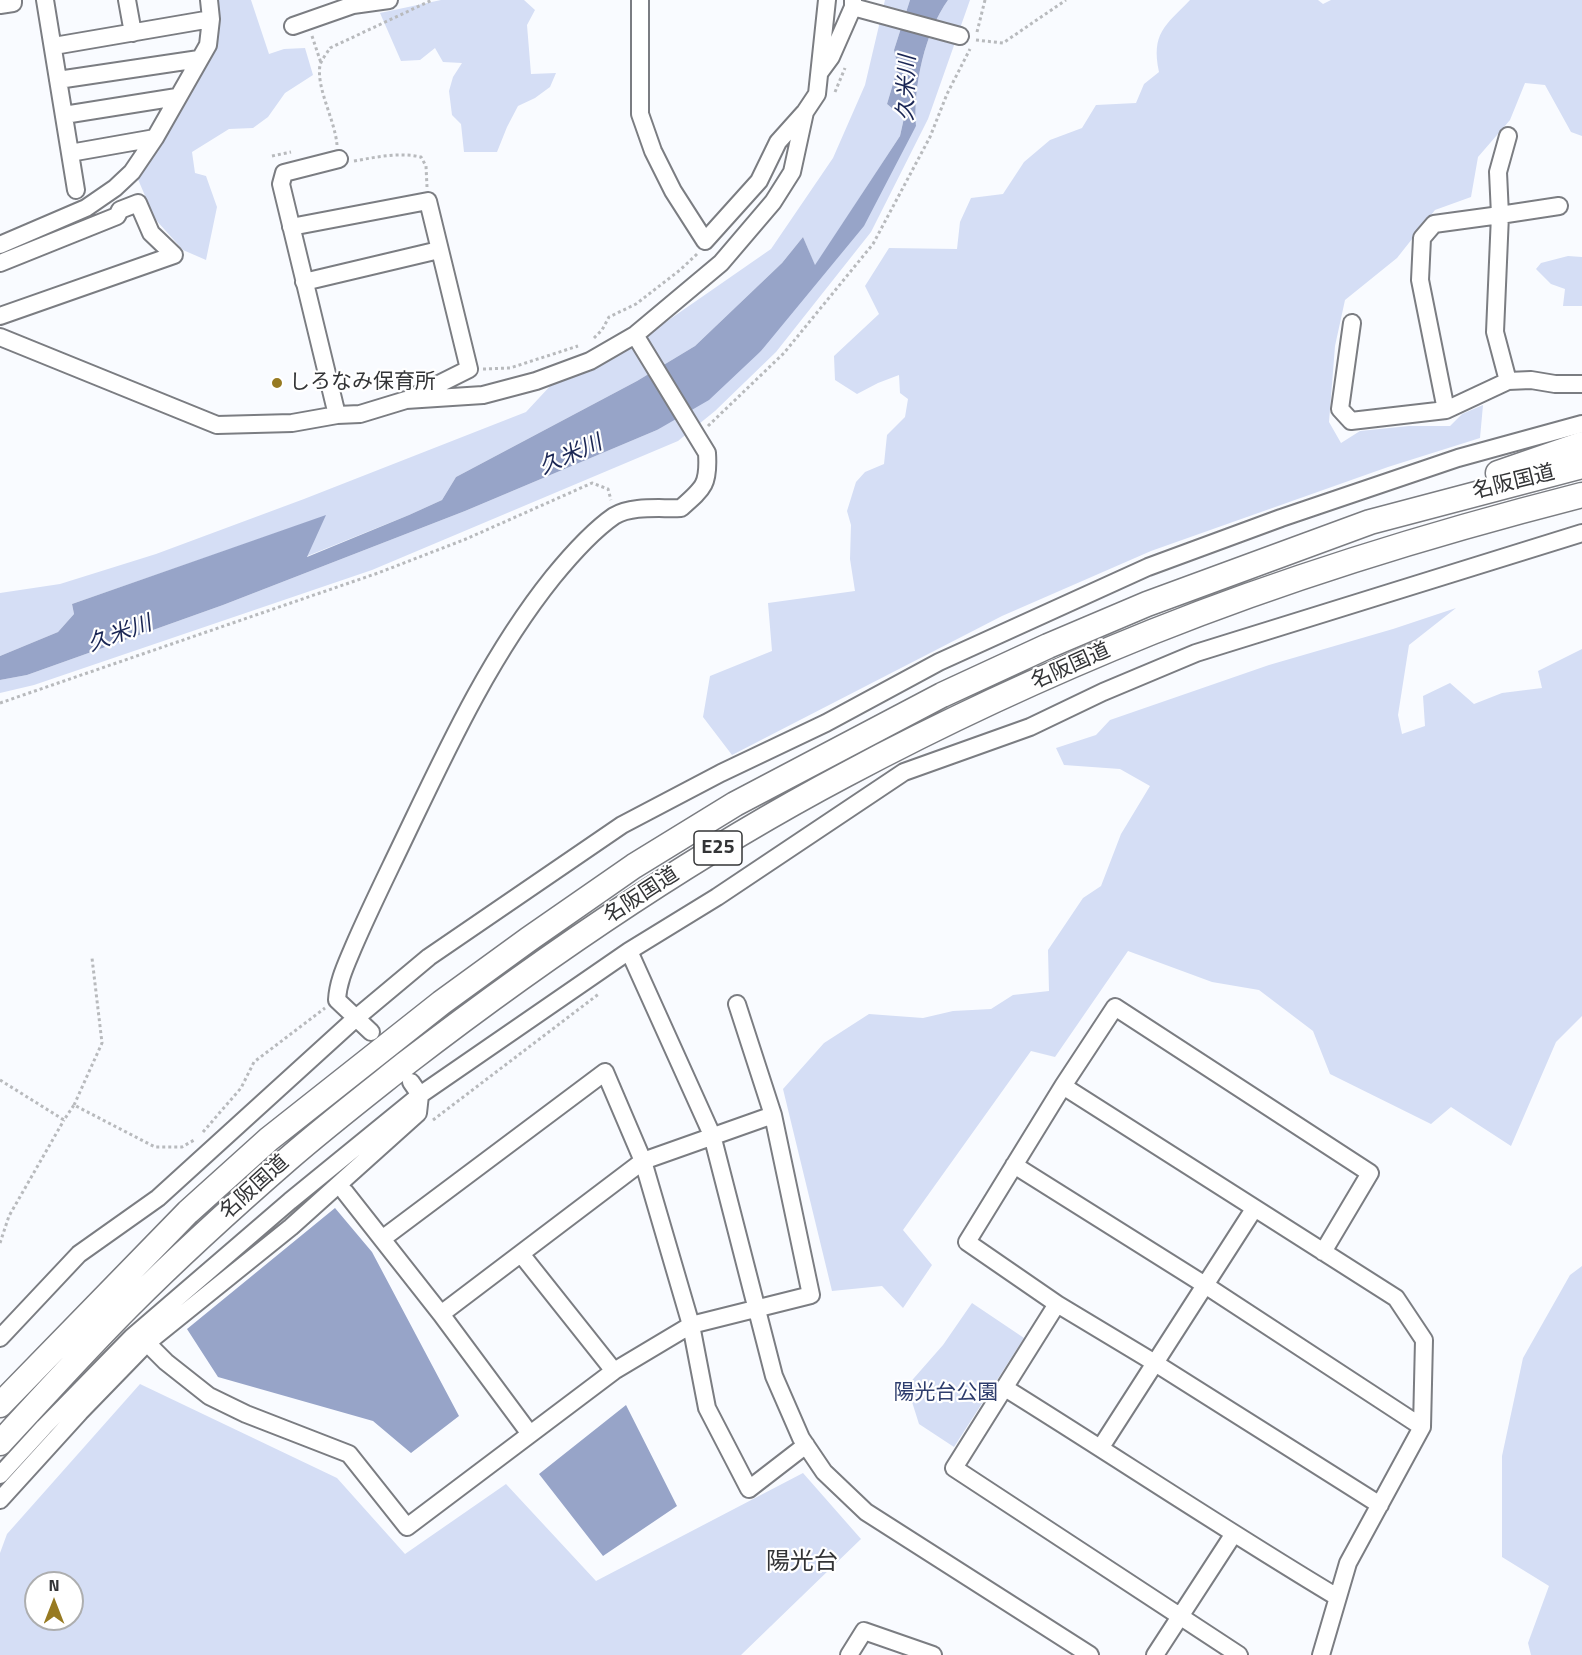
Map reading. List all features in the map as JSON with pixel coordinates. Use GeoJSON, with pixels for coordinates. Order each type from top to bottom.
{"type":"FeatureCollection","features":[{"type":"Feature","properties":{"kind":"highway"},"geometry":{"type":"LineString","coordinates":[[1370,522],[1485,477],[1582,444]]}},
{"type":"Feature","properties":{"kind":"highway","name":"名阪国道"},"geometry":{"type":"LineString","coordinates":[[0,1404],[188,1212],[269,1139],[358,1068],[529,939],[634,866],[755,793],[942,695],[1048,646],[1158,600],[1370,522],[1582,466]]}},
{"type":"Feature","properties":{"kind":"highway","name":"名阪国道"},"geometry":{"type":"LineString","coordinates":[[0,1443],[129,1306],[290,1157],[453,1027],[547,958],[681,870],[751,828],[846,774],[1052,674],[1155,631],[1271,588],[1379,552],[1489,519],[1582,495]]}},
{"type":"Feature","properties":{"kind":"highway"},"geometry":{"type":"LineString","coordinates":[[1155,631],[1477,534],[1582,511]]}},
{"type":"Feature","properties":{"kind":"highway"},"geometry":{"type":"LineString","coordinates":[[0,1381],[32,1356],[156,1231],[223,1171],[284,1120],[358,1068]]}},
{"type":"Feature","properties":{"kind":"street"},"geometry":{"type":"LineString","coordinates":[[0,5],[13,3],[13,0]]}},
{"type":"Feature","properties":{"kind":"street"},"geometry":{"type":"LineString","coordinates":[[45,0],[76,190]]}},
{"type":"Feature","properties":{"kind":"street"},"geometry":{"type":"LineString","coordinates":[[128,0],[133,33]]}},
{"type":"Feature","properties":{"kind":"street"},"geometry":{"type":"LineString","coordinates":[[0,245],[86,208],[132,172],[155,138],[208,45],[211,19],[209,0]]}},
{"type":"Feature","properties":{"kind":"street"},"geometry":{"type":"LineString","coordinates":[[293,26],[353,5],[389,0]]}},
{"type":"Feature","properties":{"kind":"street"},"geometry":{"type":"LineString","coordinates":[[640,0],[640,114],[653,151],[673,191],[705,241],[759,181],[778,142],[805,112],[817,94],[827,0]]}},
{"type":"Feature","properties":{"kind":"street"},"geometry":{"type":"LineString","coordinates":[[818,75],[831,57],[853,3],[967,38]]}},
{"type":"Feature","properties":{"kind":"street"},"geometry":{"type":"LineString","coordinates":[[54,46],[211,19]]}},
{"type":"Feature","properties":{"kind":"street"},"geometry":{"type":"LineString","coordinates":[[58,80],[199,59]]}},
{"type":"Feature","properties":{"kind":"street"},"geometry":{"type":"LineString","coordinates":[[64,115],[177,97]]}},
{"type":"Feature","properties":{"kind":"street"},"geometry":{"type":"LineString","coordinates":[[406,400],[483,395],[536,381],[590,361],[635,336],[721,263],[773,202],[792,172],[805,112]]}},
{"type":"Feature","properties":{"kind":"street"},"geometry":{"type":"LineString","coordinates":[[1508,136],[1498,172],[1500,215],[1495,332],[1508,381]]}},
{"type":"Feature","properties":{"kind":"street"},"geometry":{"type":"LineString","coordinates":[[70,153],[155,138]]}},
{"type":"Feature","properties":{"kind":"street"},"geometry":{"type":"LineString","coordinates":[[337,415],[281,184],[284,173],[339,159]]}},
{"type":"Feature","properties":{"kind":"street"},"geometry":{"type":"LineString","coordinates":[[0,337],[217,425],[292,423],[337,415],[360,414],[406,400],[470,369],[428,201],[291,227]]}},
{"type":"Feature","properties":{"kind":"street"},"geometry":{"type":"LineString","coordinates":[[0,263],[117,216],[120,210],[138,203],[151,233],[174,255],[0,316]]}},
{"type":"Feature","properties":{"kind":"street"},"geometry":{"type":"LineString","coordinates":[[1446,410],[1420,279],[1422,238],[1434,224],[1559,206]]}},
{"type":"Feature","properties":{"kind":"street"},"geometry":{"type":"LineString","coordinates":[[304,282],[439,250]]}},
{"type":"Feature","properties":{"kind":"street"},"geometry":{"type":"LineString","coordinates":[[1352,323],[1340,409],[1351,421],[1446,410],[1508,381],[1531,380],[1555,384],[1582,384]]}},
{"type":"Feature","properties":{"kind":"street"},"geometry":{"type":"LineString","coordinates":[[371,1032],[337,1000],[338,986],[372,903],[453,737],[501,652],[533,603],[565,563],[615,516],[627,510],[681,508],[700,491],[708,473],[707,453],[635,336]]}},
{"type":"Feature","properties":{"kind":"street"},"geometry":{"type":"LineString","coordinates":[[0,1338],[79,1254],[158,1198],[356,1018],[429,957],[622,825],[721,773],[826,723],[939,662],[1148,567],[1458,458],[1582,424]]}},
{"type":"Feature","properties":{"kind":"street"},"geometry":{"type":"LineString","coordinates":[[0,1475],[132,1337],[290,1201],[416,1088],[717,897],[904,772],[1030,727],[1103,692],[1196,653],[1574,535],[1582,545]]}},
{"type":"Feature","properties":{"kind":"street"},"geometry":{"type":"LineString","coordinates":[[629,951],[712,1135],[774,1376],[806,1445],[824,1472],[866,1512],[1090,1655]]}},
{"type":"Feature","properties":{"kind":"street"},"geometry":{"type":"LineString","coordinates":[[147,1343],[166,1362],[209,1396],[246,1414],[349,1454],[406,1527],[614,1371],[691,1325],[811,1295],[773,1115],[737,1004]]}},
{"type":"Feature","properties":{"kind":"street"},"geometry":{"type":"LineString","coordinates":[[1323,1252],[1370,1173],[1115,1007],[1063,1086],[967,1242],[1057,1304],[1155,1363],[1380,1506]]}},
{"type":"Feature","properties":{"kind":"street"},"geometry":{"type":"LineString","coordinates":[[382,1239],[605,1072],[643,1161],[691,1325],[707,1408],[749,1489],[806,1445]]}},
{"type":"Feature","properties":{"kind":"street"},"geometry":{"type":"LineString","coordinates":[[1063,1086],[1396,1298],[1424,1340],[1422,1427],[1348,1563],[1321,1655]]}},
{"type":"Feature","properties":{"kind":"street"},"geometry":{"type":"LineString","coordinates":[[0,1500],[147,1343],[291,1227],[418,1113],[416,1088]]}},
{"type":"Feature","properties":{"kind":"street"},"geometry":{"type":"LineString","coordinates":[[441,1314],[643,1161],[773,1115]]}},
{"type":"Feature","properties":{"kind":"street"},"geometry":{"type":"LineString","coordinates":[[1014,1165],[1205,1285],[1422,1427]]}},
{"type":"Feature","properties":{"kind":"street"},"geometry":{"type":"LineString","coordinates":[[345,1192],[531,1434]]}},
{"type":"Feature","properties":{"kind":"street"},"geometry":{"type":"LineString","coordinates":[[1101,1447],[1254,1209]]}},
{"type":"Feature","properties":{"kind":"street"},"geometry":{"type":"LineString","coordinates":[[521,1254],[614,1371]]}},
{"type":"Feature","properties":{"kind":"street"},"geometry":{"type":"LineString","coordinates":[[1057,1304],[954,1468],[1239,1655]]}},
{"type":"Feature","properties":{"kind":"street"},"geometry":{"type":"LineString","coordinates":[[1005,1388],[1101,1447],[1233,1535],[1337,1597]]}},
{"type":"Feature","properties":{"kind":"street"},"geometry":{"type":"LineString","coordinates":[[1155,1655],[1233,1535]]}},
{"type":"Feature","properties":{"kind":"street"},"geometry":{"type":"LineString","coordinates":[[849,1655],[864,1631],[933,1655]]}},
{"type":"Feature","properties":{"kind":"path"},"geometry":{"type":"LineString","coordinates":[[321,63],[330,48],[432,0]]}},
{"type":"Feature","properties":{"kind":"path"},"geometry":{"type":"LineString","coordinates":[[695,431],[784,353],[873,244],[930,137],[967,38],[985,0]]}},
{"type":"Feature","properties":{"kind":"path"},"geometry":{"type":"LineString","coordinates":[[967,38],[1004,43],[1066,0]]}},
{"type":"Feature","properties":{"kind":"path"},"geometry":{"type":"LineString","coordinates":[[313,39],[321,63],[320,80],[336,133],[339,159],[348,162],[386,155],[409,154],[421,157],[426,166],[428,201]]}},
{"type":"Feature","properties":{"kind":"path"},"geometry":{"type":"LineString","coordinates":[[590,342],[602,330],[609,317],[636,304],[680,270],[705,241]]}},
{"type":"Feature","properties":{"kind":"path"},"geometry":{"type":"LineString","coordinates":[[470,369],[510,368],[579,345]]}},
{"type":"Feature","properties":{"kind":"path"},"geometry":{"type":"LineString","coordinates":[[0,703],[378,573],[466,539],[592,483],[608,489],[615,516]]}},
{"type":"Feature","properties":{"kind":"path"},"geometry":{"type":"LineString","coordinates":[[0,1243],[9,1216],[74,1105],[102,1043],[92,958]]}},
{"type":"Feature","properties":{"kind":"path"},"geometry":{"type":"LineString","coordinates":[[74,1105],[155,1147],[182,1148],[199,1137],[241,1088],[254,1062],[337,1000]]}},
{"type":"Feature","properties":{"kind":"path"},"geometry":{"type":"LineString","coordinates":[[0,1080],[64,1120]]}},
{"type":"Feature","properties":{"kind":"green space"},"geometry":{"type":"Polygon","coordinates":[[[216,0],[251,0],[269,54],[284,49],[305,48],[313,75],[285,93],[268,117],[253,128],[229,129],[192,152],[195,173],[206,176],[217,207],[206,260],[183,250],[155,219],[137,177],[162,144],[184,101],[216,0]]]}},
{"type":"Feature","properties":{"kind":"green space"},"geometry":{"type":"Polygon","coordinates":[[[441,0],[524,0],[535,10],[527,25],[531,74],[556,73],[550,87],[535,98],[518,106],[497,152],[464,152],[461,124],[452,115],[449,91],[453,77],[462,63],[443,62],[435,48],[420,60],[401,61],[380,13],[441,0]]]}},
{"type":"Feature","properties":{"kind":"green space"},"geometry":{"type":"Polygon","coordinates":[[[885,0],[910,0],[894,50],[898,67],[887,104],[904,118],[900,136],[815,266],[803,237],[782,263],[695,346],[637,381],[456,477],[442,500],[305,557],[325,516],[72,604],[74,614],[58,632],[0,656],[0,593],[60,584],[156,554],[526,412],[552,384],[624,351],[771,249],[833,158],[865,85],[885,0]]]}},
{"type":"Feature","properties":{"kind":"green space"},"geometry":{"type":"Polygon","coordinates":[[[948,0],[970,0],[928,119],[871,232],[776,352],[715,411],[678,441],[372,570],[34,685],[0,693],[0,680],[27,675],[223,605],[465,511],[657,430],[761,351],[916,126],[916,94],[922,60],[933,28],[948,0]]]}},
{"type":"Feature","properties":{"kind":"green space"},"geometry":{"type":"Polygon","coordinates":[[[1190,0],[1318,0],[1323,4],[1331,0],[1582,0],[1582,136],[1571,132],[1545,85],[1525,83],[1510,120],[1478,157],[1471,197],[1435,210],[1397,258],[1345,300],[1335,346],[1329,422],[1341,443],[1360,431],[1409,426],[1450,426],[1462,414],[1483,405],[1480,438],[1388,467],[1151,551],[1002,616],[732,755],[703,717],[710,676],[772,651],[768,603],[855,591],[850,559],[851,525],[847,511],[856,482],[865,472],[884,464],[887,435],[905,417],[908,399],[900,393],[899,375],[857,394],[835,380],[834,356],[879,314],[865,286],[889,248],[957,249],[960,222],[971,198],[1003,194],[1024,162],[1050,140],[1082,128],[1096,105],[1136,103],[1144,84],[1159,72],[1157,48],[1162,31],[1190,0]]]}},
{"type":"Feature","properties":{"kind":"green space"},"geometry":{"type":"Polygon","coordinates":[[[1568,256],[1582,257],[1582,306],[1563,306],[1565,289],[1551,284],[1536,269],[1541,263],[1568,256]]]}},
{"type":"Feature","properties":{"kind":"green space"},"geometry":{"type":"Polygon","coordinates":[[[1456,608],[1409,645],[1398,715],[1402,734],[1425,726],[1423,696],[1450,683],[1474,704],[1502,693],[1542,688],[1538,671],[1582,649],[1582,1016],[1556,1042],[1511,1146],[1451,1107],[1431,1124],[1330,1074],[1313,1031],[1259,990],[1212,982],[1128,951],[1055,1057],[1031,1051],[903,1230],[932,1265],[903,1308],[882,1286],[832,1291],[783,1089],[824,1043],[869,1014],[923,1018],[953,1011],[991,1009],[1013,995],[1049,991],[1048,950],[1083,898],[1101,886],[1121,834],[1150,786],[1120,769],[1064,765],[1056,748],[1096,735],[1110,720],[1269,665],[1456,608]]]}},
{"type":"Feature","properties":{"kind":"green space"},"geometry":{"type":"Polygon","coordinates":[[[1582,1266],[1582,1655],[1531,1655],[1528,1643],[1549,1586],[1502,1557],[1502,1456],[1523,1358],[1570,1275],[1582,1266]]]}},
{"type":"Feature","properties":{"kind":"green space","name":"陽光台公園"},"geometry":{"type":"Polygon","coordinates":[[[972,1303],[1024,1338],[954,1447],[919,1424],[907,1386],[943,1345],[972,1303]]]}},
{"type":"Feature","properties":{"kind":"green space"},"geometry":{"type":"Polygon","coordinates":[[[140,1384],[337,1478],[405,1554],[506,1484],[596,1581],[803,1473],[861,1539],[741,1655],[0,1655],[0,1553],[7,1534],[140,1384]]]}},
{"type":"Feature","properties":{"kind":"water","name":"久米川"},"geometry":{"type":"Polygon","coordinates":[[[910,0],[948,0],[933,28],[922,60],[916,94],[916,126],[864,226],[761,351],[709,400],[657,430],[465,511],[223,605],[27,675],[0,680],[0,656],[58,632],[74,614],[72,604],[326,515],[307,557],[442,500],[456,477],[637,381],[695,346],[782,263],[803,237],[815,265],[900,136],[904,118],[887,104],[898,67],[894,50],[910,0]]]}},
{"type":"Feature","properties":{"kind":"water"},"geometry":{"type":"Polygon","coordinates":[[[335,1208],[372,1252],[459,1416],[411,1453],[373,1421],[218,1377],[187,1329],[335,1208]]]}},
{"type":"Feature","properties":{"kind":"water"},"geometry":{"type":"Polygon","coordinates":[[[626,1405],[677,1506],[603,1556],[539,1474],[626,1405]]]}},
{"type":"Feature","properties":{"kind":"place","name":"しろなみ保育所"},"geometry":{"type":"Point","coordinates":[277,383]}},
{"type":"Feature","properties":{"kind":"district","name":"陽光台"},"geometry":{"type":"Point","coordinates":[802,1563]}}]}
